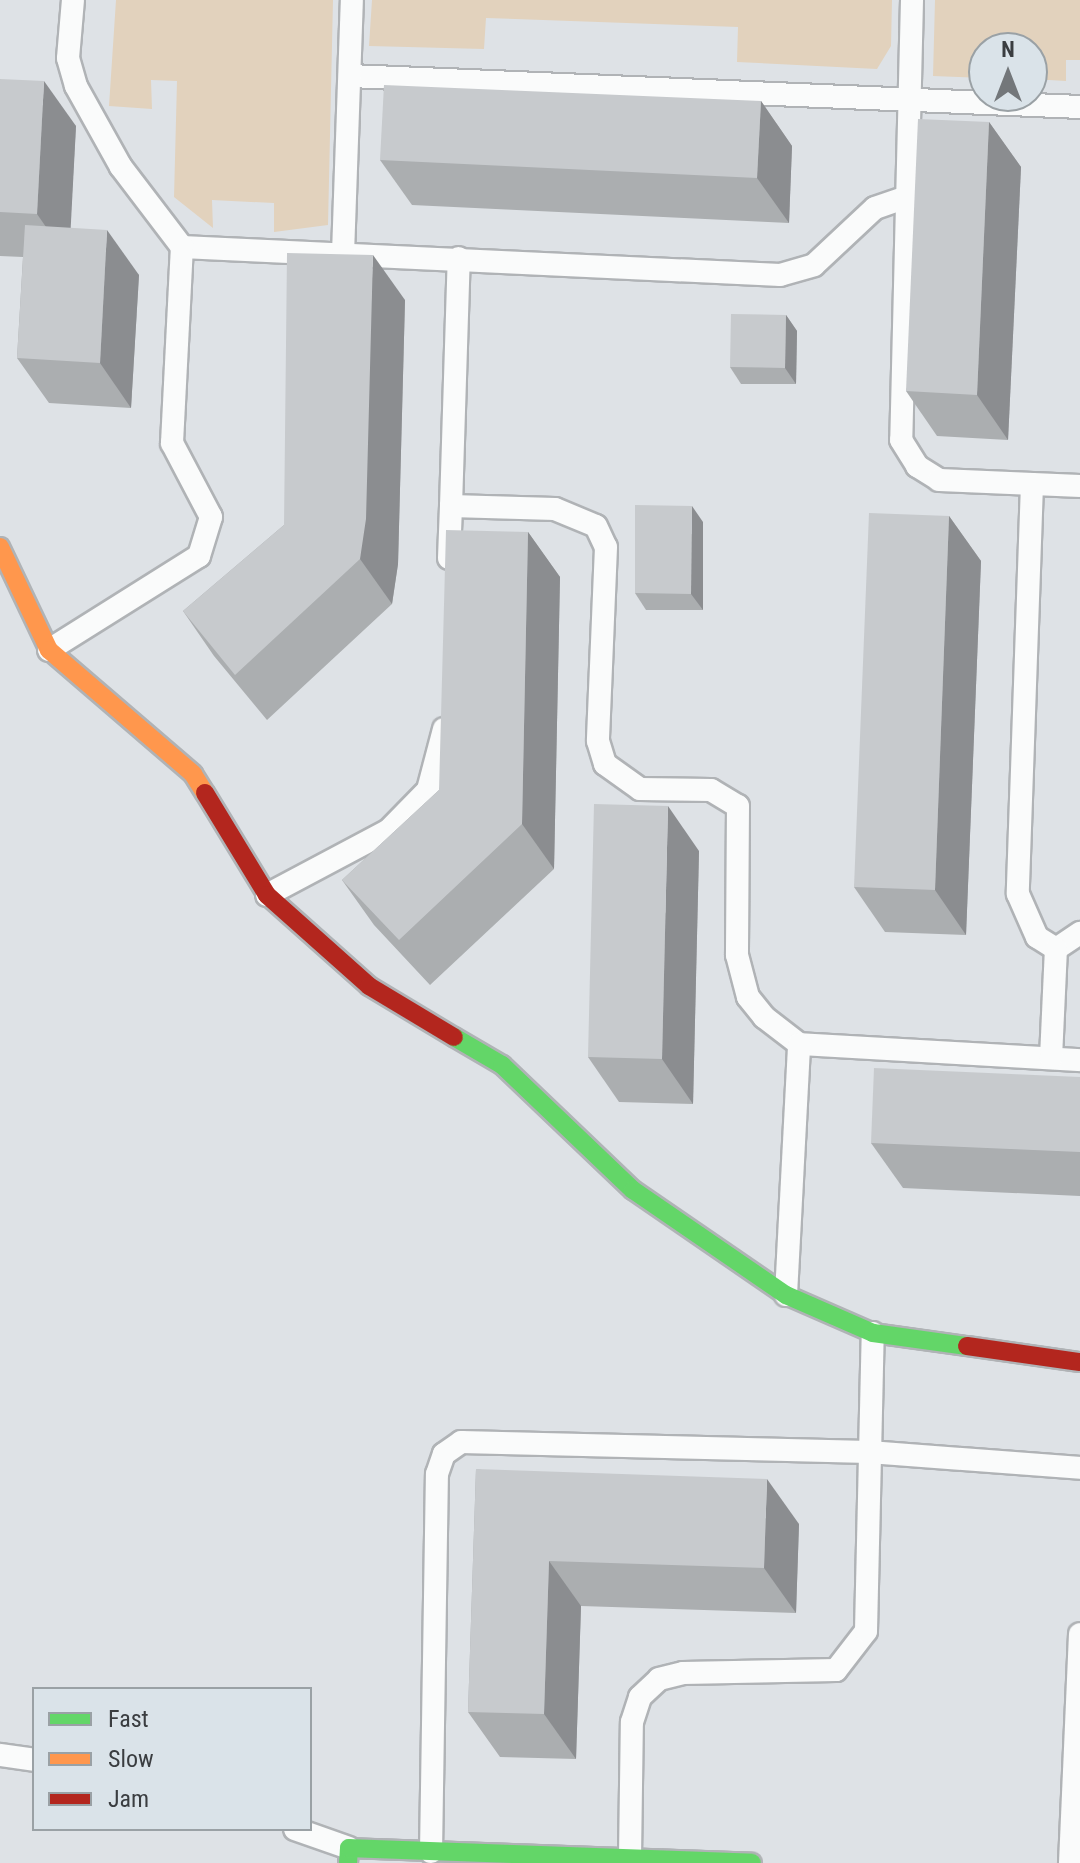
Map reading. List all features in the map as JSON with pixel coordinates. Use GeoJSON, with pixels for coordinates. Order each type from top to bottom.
{"type":"FeatureCollection","features":[{"type":"Feature","properties":{"kind":"street"},"geometry":{"type":"LineString","coordinates":[[0,547],[49,650],[193,774],[267,895],[369,986],[502,1065],[633,1190],[786,1295],[873,1333],[1080,1362]]}},
{"type":"Feature","properties":{"kind":"street"},"geometry":{"type":"LineString","coordinates":[[348,1855],[431,1852],[752,1863]]}},
{"type":"Feature","properties":{"kind":"lane"},"geometry":{"type":"LineString","coordinates":[[49,650],[199,556],[209,540],[205,497],[172,443],[182,247],[121,167],[76,86],[68,58],[73,0]]}},
{"type":"Feature","properties":{"kind":"lane"},"geometry":{"type":"LineString","coordinates":[[343,254],[352,0]]}},
{"type":"Feature","properties":{"kind":"lane"},"geometry":{"type":"LineString","coordinates":[[912,0],[901,440],[917,466],[939,480],[1080,486]]}},
{"type":"Feature","properties":{"kind":"lane"},"geometry":{"type":"LineString","coordinates":[[350,76],[1080,107]]}},
{"type":"Feature","properties":{"kind":"lane"},"geometry":{"type":"LineString","coordinates":[[182,247],[780,275],[814,265],[875,208],[907,197]]}},
{"type":"Feature","properties":{"kind":"lane"},"geometry":{"type":"LineString","coordinates":[[448,585],[459,258]]}},
{"type":"Feature","properties":{"kind":"lane"},"geometry":{"type":"LineString","coordinates":[[1032,484],[1018,894],[1037,937],[1056,949]]}},
{"type":"Feature","properties":{"kind":"lane"},"geometry":{"type":"LineString","coordinates":[[451,506],[555,509],[596,526],[606,547],[598,741],[605,764],[640,789],[711,790],[738,806],[740,979],[764,1017],[799,1044],[1080,1060]]}},
{"type":"Feature","properties":{"kind":"lane"},"geometry":{"type":"LineString","coordinates":[[267,895],[389,830],[428,790],[444,744],[445,696]]}},
{"type":"Feature","properties":{"kind":"lane"},"geometry":{"type":"LineString","coordinates":[[1056,949],[1080,933]]}},
{"type":"Feature","properties":{"kind":"lane"},"geometry":{"type":"LineString","coordinates":[[1051,1058],[1056,949]]}},
{"type":"Feature","properties":{"kind":"lane"},"geometry":{"type":"LineString","coordinates":[[786,1295],[799,1044]]}},
{"type":"Feature","properties":{"kind":"lane"},"geometry":{"type":"LineString","coordinates":[[630,1857],[632,1722],[640,1697],[659,1679],[811,1676],[836,1670],[855,1654],[866,1631],[873,1333]]}},
{"type":"Feature","properties":{"kind":"lane"},"geometry":{"type":"LineString","coordinates":[[431,1852],[437,1474],[444,1454],[461,1442],[869,1452],[1080,1468]]}},
{"type":"Feature","properties":{"kind":"lane"},"geometry":{"type":"LineString","coordinates":[[1070,1863],[1080,1634]]}},
{"type":"Feature","properties":{"kind":"lane"},"geometry":{"type":"LineString","coordinates":[[0,1755],[32,1760]]}},
{"type":"Feature","properties":{"kind":"lane"},"geometry":{"type":"LineString","coordinates":[[299,1831],[348,1855]]}},
{"type":"Feature","properties":{"kind":"shaded area"},"geometry":{"type":"Polygon","coordinates":[[[116,0],[333,0],[328,225],[274,232],[274,203],[212,200],[213,228],[174,197],[177,81],[151,80],[152,109],[109,106],[116,0]]]}},
{"type":"Feature","properties":{"kind":"shaded area"},"geometry":{"type":"Polygon","coordinates":[[[372,0],[892,0],[891,46],[877,69],[737,62],[738,27],[486,18],[484,49],[369,46],[372,0]]]}},
{"type":"Feature","properties":{"kind":"shaded area"},"geometry":{"type":"Polygon","coordinates":[[[935,0],[1080,0],[1080,60],[1066,60],[1066,81],[1048,80],[1048,32],[968,32],[968,77],[933,76],[935,0]]]}},
{"type":"Feature","properties":{"kind":"building"},"geometry":{"type":"Polygon","coordinates":[[[0,79],[44,81],[37,214],[0,212],[0,79]]]}},
{"type":"Feature","properties":{"kind":"building"},"geometry":{"type":"Polygon","coordinates":[[[384,85],[761,101],[757,178],[380,160],[384,85]]]}},
{"type":"Feature","properties":{"kind":"building"},"geometry":{"type":"Polygon","coordinates":[[[918,119],[989,122],[977,395],[906,391],[918,119]]]}},
{"type":"Feature","properties":{"kind":"building"},"geometry":{"type":"Polygon","coordinates":[[[25,225],[107,230],[100,363],[17,358],[25,225]]]}},
{"type":"Feature","properties":{"kind":"building"},"geometry":{"type":"Polygon","coordinates":[[[287,253],[373,255],[366,519],[360,559],[235,675],[183,611],[284,525],[287,253]]]}},
{"type":"Feature","properties":{"kind":"building"},"geometry":{"type":"Polygon","coordinates":[[[731,314],[786,315],[785,368],[730,367],[731,314]]]}},
{"type":"Feature","properties":{"kind":"building"},"geometry":{"type":"Polygon","coordinates":[[[635,505],[692,506],[691,594],[635,593],[635,505]]]}},
{"type":"Feature","properties":{"kind":"building"},"geometry":{"type":"Polygon","coordinates":[[[869,513],[949,516],[935,890],[854,887],[869,513]]]}},
{"type":"Feature","properties":{"kind":"building"},"geometry":{"type":"Polygon","coordinates":[[[446,530],[528,532],[522,824],[399,940],[342,880],[439,790],[446,530]]]}},
{"type":"Feature","properties":{"kind":"building"},"geometry":{"type":"Polygon","coordinates":[[[594,804],[668,806],[662,1059],[588,1057],[594,804]]]}},
{"type":"Feature","properties":{"kind":"building"},"geometry":{"type":"Polygon","coordinates":[[[874,1068],[1080,1077],[1080,1152],[871,1143],[874,1068]]]}},
{"type":"Feature","properties":{"kind":"building"},"geometry":{"type":"Polygon","coordinates":[[[476,1469],[767,1479],[764,1568],[549,1561],[544,1714],[468,1712],[476,1469]]]}},
{"type":"Feature","properties":{"kind":"traffic: fast"},"geometry":{"type":"LineString","coordinates":[[454,1037],[502,1065],[633,1190],[786,1295],[873,1333],[967,1346]]}},
{"type":"Feature","properties":{"kind":"traffic: fast"},"geometry":{"type":"LineString","coordinates":[[348,1863],[349,1848],[752,1863]]}},
{"type":"Feature","properties":{"kind":"traffic: slow"},"geometry":{"type":"LineString","coordinates":[[0,547],[49,650],[193,774],[205,793]]}},
{"type":"Feature","properties":{"kind":"traffic: jam"},"geometry":{"type":"LineString","coordinates":[[205,793],[267,895],[369,986],[454,1037]]}},
{"type":"Feature","properties":{"kind":"traffic: jam"},"geometry":{"type":"LineString","coordinates":[[967,1346],[1080,1362]]}}]}
